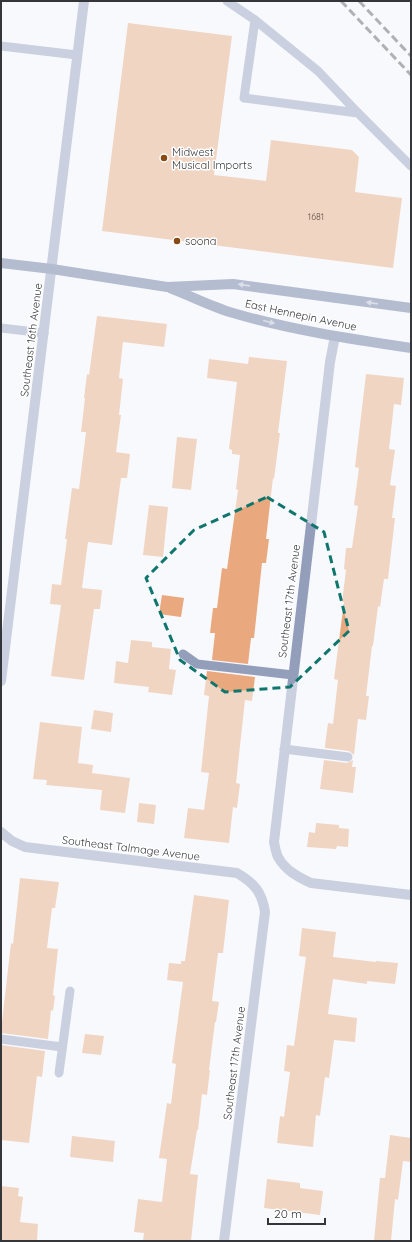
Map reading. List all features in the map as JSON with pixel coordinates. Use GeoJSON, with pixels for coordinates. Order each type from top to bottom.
{"type":"FeatureCollection","features":[{"type":"Feature","properties":{"kind":"main road","name":"East Hennepin Avenue"},"geometry":{"type":"LineString","coordinates":[[1,263],[52,269],[167,287],[233,284],[411,308]]}},
{"type":"Feature","properties":{"kind":"main road","name":"East Hennepin Avenue"},"geometry":{"type":"LineString","coordinates":[[167,287],[232,313],[280,325],[335,336],[411,348]]}},
{"type":"Feature","properties":{"kind":"street","name":"Southeast 16th Avenue"},"geometry":{"type":"LineString","coordinates":[[1,681],[84,1]]}},
{"type":"Feature","properties":{"kind":"street","name":"Southeast 17th Avenue"},"geometry":{"type":"LineString","coordinates":[[335,336],[330,362],[274,842],[278,858],[284,866],[297,877],[310,883],[411,896]]}},
{"type":"Feature","properties":{"kind":"street","name":"Southeast Talmage Avenue"},"geometry":{"type":"LineString","coordinates":[[1,832],[12,841],[25,848],[236,873],[247,878],[257,889]]}},
{"type":"Feature","properties":{"kind":"street","name":"Southeast 17th Avenue"},"geometry":{"type":"LineString","coordinates":[[224,1241],[265,912],[263,899],[257,889]]}},
{"type":"Feature","properties":{"kind":"lane"},"geometry":{"type":"LineString","coordinates":[[227,1],[255,20],[318,71],[411,166]]}},
{"type":"Feature","properties":{"kind":"lane"},"geometry":{"type":"LineString","coordinates":[[255,20],[244,98],[358,113]]}},
{"type":"Feature","properties":{"kind":"lane"},"geometry":{"type":"LineString","coordinates":[[1,46],[77,55]]}},
{"type":"Feature","properties":{"kind":"lane"},"geometry":{"type":"LineString","coordinates":[[1,328],[44,333]]}},
{"type":"Feature","properties":{"kind":"lane"},"geometry":{"type":"LineString","coordinates":[[184,654],[197,664],[293,675]]}},
{"type":"Feature","properties":{"kind":"lane"},"geometry":{"type":"LineString","coordinates":[[284,749],[348,757]]}},
{"type":"Feature","properties":{"kind":"lane"},"geometry":{"type":"LineString","coordinates":[[59,1073],[70,991]]}},
{"type":"Feature","properties":{"kind":"lane"},"geometry":{"type":"LineString","coordinates":[[1,1039],[62,1047]]}},
{"type":"Feature","properties":{"kind":"highlighted area"},"geometry":{"type":"Polygon","coordinates":[[[267,497],[324,532],[349,631],[290,687],[225,692],[180,660],[146,578],[194,530],[267,497]]]}},
{"type":"Feature","properties":{"kind":"building"},"geometry":{"type":"Polygon","coordinates":[[[128,23],[232,36],[214,175],[266,181],[271,140],[352,150],[359,157],[355,192],[402,198],[393,268],[102,231],[128,23]]]}},
{"type":"Feature","properties":{"kind":"building"},"geometry":{"type":"Polygon","coordinates":[[[97,316],[167,324],[164,347],[123,342],[119,378],[123,379],[119,415],[121,415],[116,452],[130,454],[127,478],[121,478],[112,545],[88,542],[82,588],[102,590],[100,609],[94,609],[84,680],[51,676],[61,605],[50,604],[52,584],[61,585],[67,539],[65,539],[72,488],[79,489],[86,432],[81,432],[84,398],[87,374],[89,375],[97,316]]]}},
{"type":"Feature","properties":{"kind":"building"},"geometry":{"type":"Polygon","coordinates":[[[249,357],[287,361],[278,433],[280,433],[266,539],[269,539],[266,563],[262,563],[254,638],[251,638],[248,664],[212,660],[215,633],[210,633],[213,608],[217,608],[222,568],[227,569],[238,490],[236,489],[240,455],[232,454],[232,450],[229,449],[237,382],[207,378],[209,359],[248,364],[249,357]]]}},
{"type":"Feature","properties":{"kind":"building"},"geometry":{"type":"Polygon","coordinates":[[[366,374],[404,378],[401,405],[394,404],[389,449],[395,450],[390,485],[396,486],[392,518],[395,518],[388,579],[384,579],[380,607],[378,606],[366,696],[369,696],[366,720],[358,719],[354,755],[349,751],[325,748],[325,745],[328,723],[333,724],[338,680],[334,679],[344,602],[342,602],[346,570],[344,569],[346,548],[352,548],[358,506],[354,505],[359,468],[355,467],[366,374]]]}},
{"type":"Feature","properties":{"kind":"building"},"geometry":{"type":"Polygon","coordinates":[[[177,437],[197,439],[191,490],[172,488],[177,437]]]}},
{"type":"Feature","properties":{"kind":"building"},"geometry":{"type":"Polygon","coordinates":[[[149,505],[168,507],[163,557],[143,555],[149,505]]]}},
{"type":"Feature","properties":{"kind":"building"},"geometry":{"type":"Polygon","coordinates":[[[162,595],[184,598],[181,617],[159,614],[162,595]]]}},
{"type":"Feature","properties":{"kind":"building"},"geometry":{"type":"Polygon","coordinates":[[[131,640],[152,642],[152,647],[171,649],[169,669],[176,670],[172,695],[148,692],[149,687],[114,683],[116,661],[128,663],[131,640]]]}},
{"type":"Feature","properties":{"kind":"building"},"geometry":{"type":"Polygon","coordinates":[[[207,671],[255,677],[252,701],[245,700],[236,783],[240,784],[237,808],[233,807],[229,843],[184,838],[188,808],[204,810],[209,773],[201,772],[209,696],[204,695],[207,671]]]}},
{"type":"Feature","properties":{"kind":"building"},"geometry":{"type":"Polygon","coordinates":[[[94,710],[113,713],[111,732],[91,729],[94,710]]]}},
{"type":"Feature","properties":{"kind":"building"},"geometry":{"type":"Polygon","coordinates":[[[40,722],[82,727],[78,763],[93,765],[92,773],[130,778],[125,813],[100,810],[102,790],[46,785],[47,780],[33,779],[40,722]]]}},
{"type":"Feature","properties":{"kind":"building"},"geometry":{"type":"Polygon","coordinates":[[[324,760],[347,763],[353,760],[352,767],[356,767],[353,793],[320,789],[324,760]]]}},
{"type":"Feature","properties":{"kind":"building"},"geometry":{"type":"Polygon","coordinates":[[[139,803],[156,805],[154,824],[137,822],[139,803]]]}},
{"type":"Feature","properties":{"kind":"building"},"geometry":{"type":"Polygon","coordinates":[[[316,823],[339,825],[339,828],[349,829],[348,847],[337,846],[336,849],[307,847],[309,832],[315,833],[316,823]]]}},
{"type":"Feature","properties":{"kind":"building"},"geometry":{"type":"Polygon","coordinates":[[[20,878],[59,882],[55,908],[52,908],[47,948],[58,949],[53,995],[55,996],[53,1011],[51,1010],[48,1039],[1,1033],[20,878]]]}},
{"type":"Feature","properties":{"kind":"building"},"geometry":{"type":"Polygon","coordinates":[[[194,895],[229,900],[223,953],[218,953],[212,1001],[219,1002],[215,1022],[207,1095],[202,1094],[198,1130],[190,1174],[198,1175],[191,1241],[143,1241],[144,1233],[134,1232],[138,1199],[162,1202],[167,1159],[159,1158],[167,1103],[171,1104],[176,1064],[172,1063],[183,982],[167,980],[169,963],[181,964],[181,961],[185,961],[194,895]]]}},
{"type":"Feature","properties":{"kind":"building"},"geometry":{"type":"Polygon","coordinates":[[[302,928],[336,932],[333,957],[398,963],[395,984],[367,981],[367,984],[333,979],[328,1014],[357,1018],[355,1042],[334,1040],[329,1078],[325,1077],[320,1116],[316,1115],[313,1147],[277,1143],[280,1116],[284,1117],[290,1072],[284,1071],[287,1045],[294,1046],[306,957],[299,956],[302,928]]]}},
{"type":"Feature","properties":{"kind":"building"},"geometry":{"type":"Polygon","coordinates":[[[85,1034],[104,1036],[101,1055],[82,1053],[85,1034]]]}},
{"type":"Feature","properties":{"kind":"building"},"geometry":{"type":"Polygon","coordinates":[[[1,1045],[45,1051],[42,1077],[37,1076],[29,1143],[1,1140],[1,1045]]]}},
{"type":"Feature","properties":{"kind":"building"},"geometry":{"type":"Polygon","coordinates":[[[390,1135],[411,1138],[411,1162],[403,1161],[398,1200],[395,1199],[391,1241],[374,1241],[380,1178],[385,1178],[390,1135]]]}},
{"type":"Feature","properties":{"kind":"building"},"geometry":{"type":"Polygon","coordinates":[[[72,1136],[115,1141],[113,1162],[70,1157],[72,1136]]]}},
{"type":"Feature","properties":{"kind":"building"},"geometry":{"type":"Polygon","coordinates":[[[267,1179],[300,1183],[300,1188],[323,1191],[320,1215],[264,1208],[267,1179]]]}},
{"type":"Feature","properties":{"kind":"building"},"geometry":{"type":"Polygon","coordinates":[[[1,1186],[19,1188],[18,1196],[23,1197],[20,1222],[38,1224],[37,1241],[1,1240],[1,1186]]]}},
{"type":"Feature","properties":{"kind":"railway"},"geometry":{"type":"LineString","coordinates":[[341,1],[411,75]]}},
{"type":"Feature","properties":{"kind":"railway"},"geometry":{"type":"LineString","coordinates":[[359,1],[411,56]]}},
{"type":"Feature","properties":{"kind":"place","name":"Midwest Musical Imports"},"geometry":{"type":"Point","coordinates":[164,158]}},
{"type":"Feature","properties":{"kind":"place","name":"soona"},"geometry":{"type":"Point","coordinates":[177,241]}}]}
